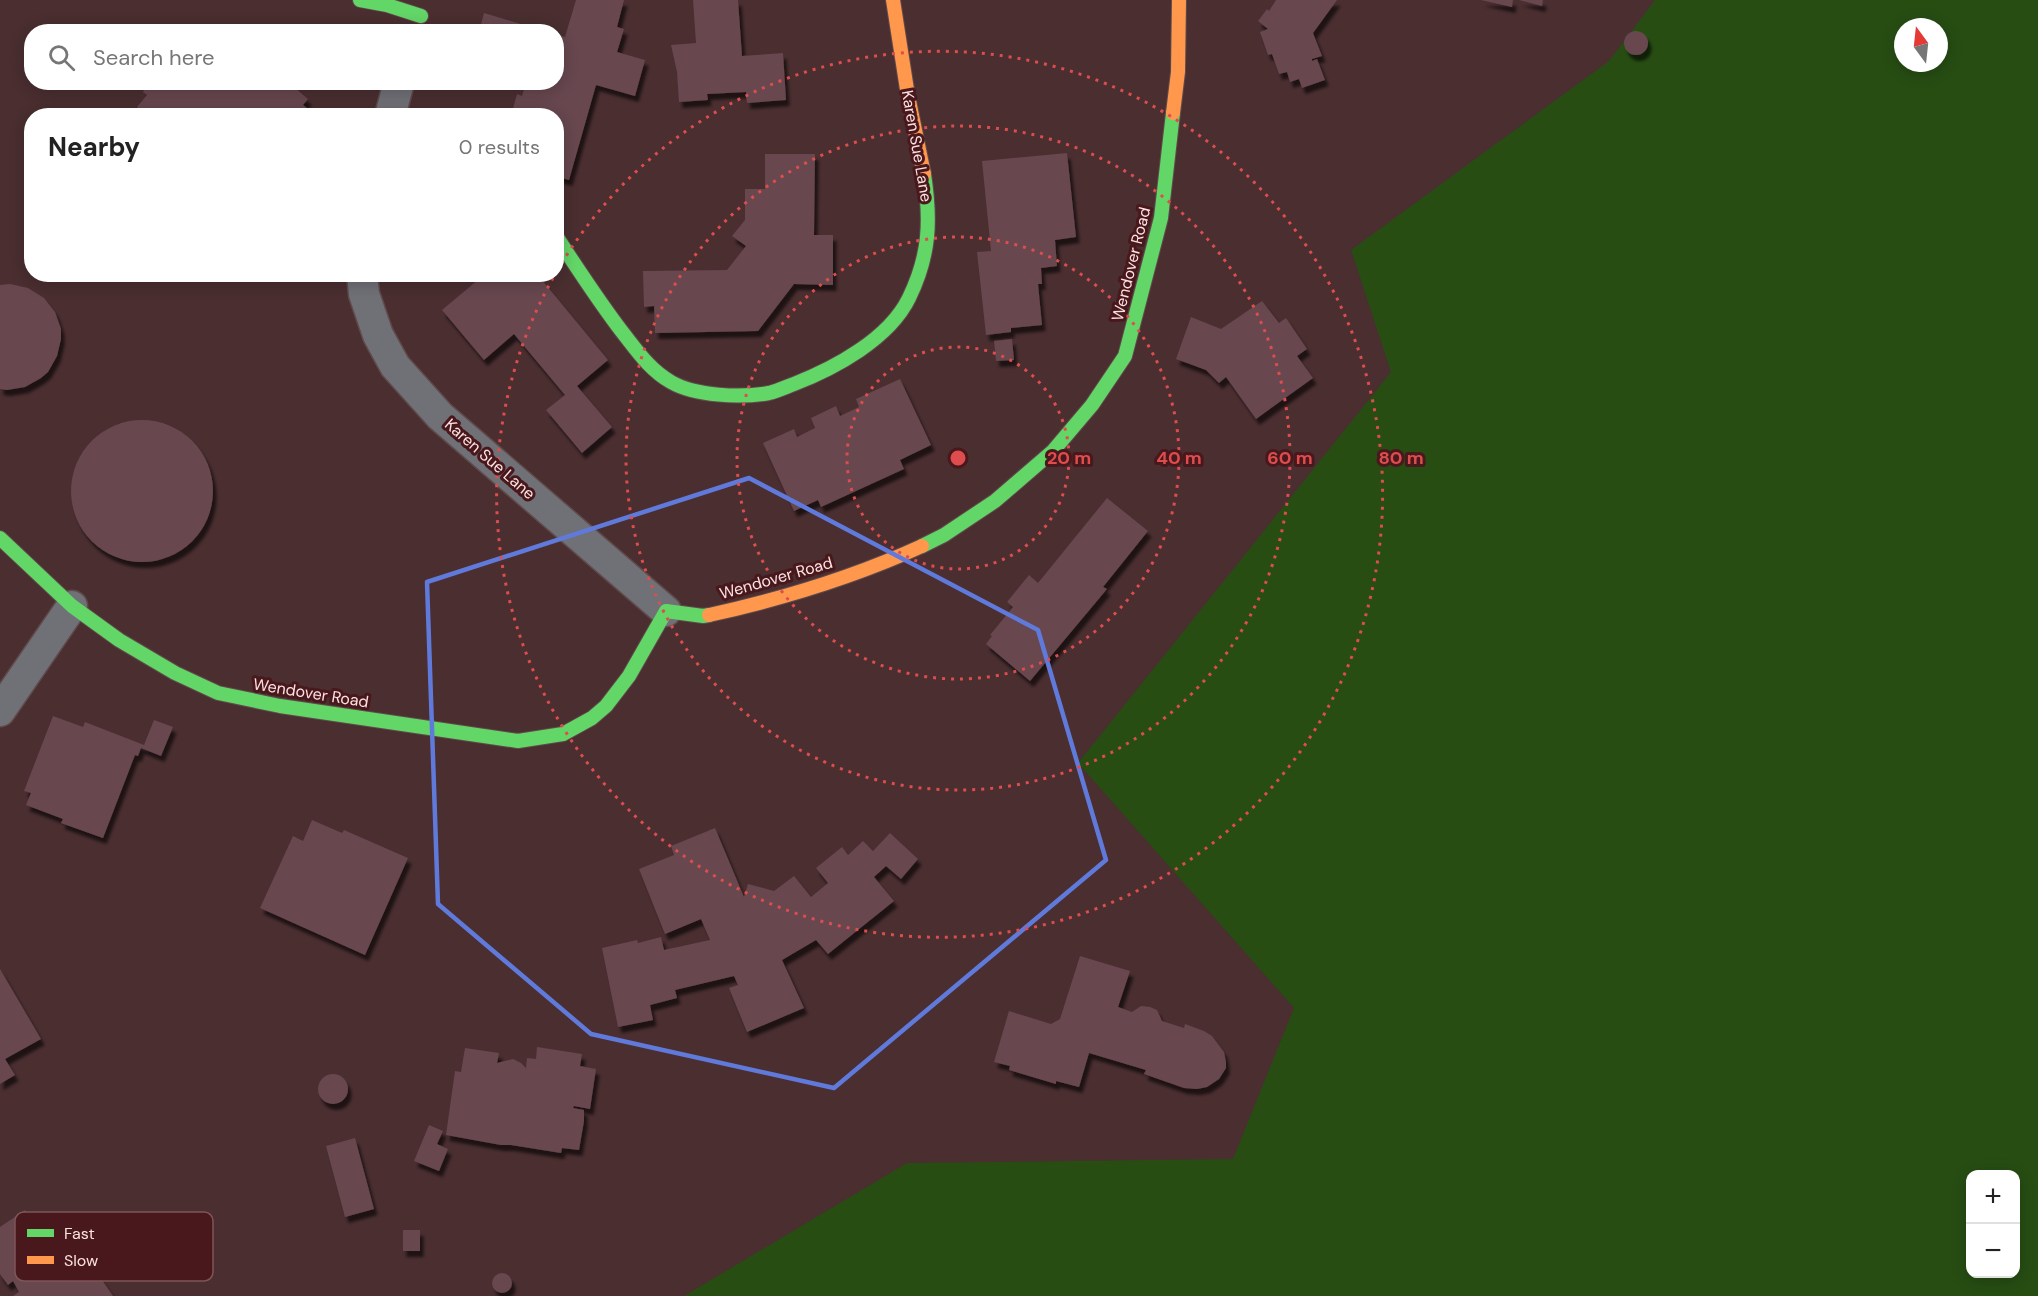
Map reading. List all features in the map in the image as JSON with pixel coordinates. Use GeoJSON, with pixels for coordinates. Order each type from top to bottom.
{"type":"FeatureCollection","features":[{"type":"Feature","properties":{"kind":"street"},"geometry":{"type":"LineString","coordinates":[[360,0],[387,5],[421,16]]}},
{"type":"Feature","properties":{"kind":"street","name":"Karen Sue Lane"},"geometry":{"type":"LineString","coordinates":[[564,248],[604,308],[649,367],[672,383],[703,393],[744,395],[770,393],[835,365],[867,345],[890,325],[908,300],[920,271],[929,231],[923,163],[908,96],[893,0]]}},
{"type":"Feature","properties":{"kind":"street","name":"Wendover Road"},"geometry":{"type":"LineString","coordinates":[[0,538],[72,606],[119,640],[175,673],[218,693],[280,706],[518,741],[548,739],[577,728],[602,710],[630,675],[666,611],[703,616],[768,602],[889,561],[935,539],[995,501],[1053,451],[1092,405],[1125,356],[1161,218],[1178,72],[1179,0]]}},
{"type":"Feature","properties":{"kind":"street"},"geometry":{"type":"LineString","coordinates":[[392,108],[397,90]]}},
{"type":"Feature","properties":{"kind":"street","name":"Karen Sue Lane"},"geometry":{"type":"LineString","coordinates":[[363,282],[364,294],[378,335],[395,366],[440,416],[666,611]]}},
{"type":"Feature","properties":{"kind":"street"},"geometry":{"type":"LineString","coordinates":[[0,711],[72,606]]}},
{"type":"Feature","properties":{"kind":"highlighted area"},"geometry":{"type":"Polygon","coordinates":[[[749,478],[1038,630],[1106,860],[834,1088],[591,1034],[438,904],[427,582],[749,478]]]}},
{"type":"Feature","properties":{"kind":"green space"},"geometry":{"type":"Polygon","coordinates":[[[1655,0],[2038,0],[2038,1296],[684,1296],[907,1163],[1233,1159],[1294,1008],[1078,763],[1391,372],[1351,250],[1609,61],[1655,0]]]}},
{"type":"Feature","properties":{"kind":"building"},"geometry":{"type":"Polygon","coordinates":[[[576,0],[624,0],[617,27],[624,29],[617,52],[645,60],[635,96],[596,85],[569,180],[564,179],[564,108],[513,108],[517,94],[522,96],[524,90],[564,90],[565,37],[576,0]]]}},
{"type":"Feature","properties":{"kind":"building"},"geometry":{"type":"Polygon","coordinates":[[[693,0],[738,0],[742,56],[783,53],[786,100],[747,103],[746,92],[707,94],[708,100],[679,102],[677,72],[671,45],[696,43],[693,0]]]}},
{"type":"Feature","properties":{"kind":"building"},"geometry":{"type":"Polygon","coordinates":[[[1276,0],[1337,0],[1313,33],[1322,56],[1312,61],[1317,59],[1325,80],[1302,88],[1299,79],[1290,82],[1287,72],[1279,74],[1272,54],[1268,55],[1260,32],[1268,29],[1258,21],[1267,9],[1269,11],[1276,0]]]}},
{"type":"Feature","properties":{"kind":"building"},"geometry":{"type":"Polygon","coordinates":[[[1481,0],[1513,0],[1512,7],[1481,0]]]}},
{"type":"Feature","properties":{"kind":"building"},"geometry":{"type":"Polygon","coordinates":[[[1519,0],[1543,0],[1542,6],[1519,0]]]}},
{"type":"Feature","properties":{"kind":"building"},"geometry":{"type":"Polygon","coordinates":[[[484,13],[521,24],[481,24],[484,13]]]}},
{"type":"Feature","properties":{"kind":"building"},"geometry":{"type":"Polygon","coordinates":[[[1636,31],[1645,34],[1648,43],[1645,52],[1636,55],[1627,52],[1624,43],[1627,34],[1636,31]]]}},
{"type":"Feature","properties":{"kind":"building"},"geometry":{"type":"Polygon","coordinates":[[[144,90],[297,90],[308,99],[303,105],[307,108],[138,108],[147,95],[143,92],[144,90]]]}},
{"type":"Feature","properties":{"kind":"building"},"geometry":{"type":"Polygon","coordinates":[[[1067,153],[1076,237],[1055,240],[1057,266],[1041,268],[1042,284],[1038,284],[1042,325],[1011,328],[1011,332],[986,335],[977,252],[991,251],[982,161],[1067,153]]]}},
{"type":"Feature","properties":{"kind":"building"},"geometry":{"type":"Polygon","coordinates":[[[765,154],[815,154],[814,235],[833,235],[833,285],[794,284],[758,331],[655,333],[654,306],[644,307],[643,271],[727,270],[746,246],[732,236],[745,220],[745,189],[765,189],[765,154]]]}},
{"type":"Feature","properties":{"kind":"building"},"geometry":{"type":"Polygon","coordinates":[[[475,282],[544,282],[608,360],[577,386],[612,427],[582,453],[546,410],[565,395],[514,334],[484,360],[442,310],[475,282]]]}},
{"type":"Feature","properties":{"kind":"building"},"geometry":{"type":"Polygon","coordinates":[[[10,284],[28,288],[44,298],[55,312],[61,329],[61,339],[57,356],[48,372],[25,387],[7,390],[0,389],[0,285],[10,284]]]}},
{"type":"Feature","properties":{"kind":"building"},"geometry":{"type":"Polygon","coordinates":[[[1262,301],[1279,323],[1286,318],[1307,349],[1297,356],[1313,378],[1256,419],[1226,377],[1219,383],[1206,370],[1176,359],[1191,317],[1221,329],[1262,301]]]}},
{"type":"Feature","properties":{"kind":"building"},"geometry":{"type":"Polygon","coordinates":[[[1012,339],[1014,360],[996,361],[994,341],[1012,339]]]}},
{"type":"Feature","properties":{"kind":"building"},"geometry":{"type":"Polygon","coordinates":[[[900,379],[931,445],[900,460],[904,469],[821,507],[818,500],[794,511],[763,443],[794,429],[797,437],[815,428],[811,418],[836,406],[840,416],[859,407],[856,399],[900,379]]]}},
{"type":"Feature","properties":{"kind":"building"},"geometry":{"type":"Polygon","coordinates":[[[142,420],[169,425],[192,441],[208,464],[213,491],[208,518],[192,541],[169,557],[142,562],[115,557],[92,541],[76,518],[71,491],[76,464],[92,441],[115,425],[142,420]]]}},
{"type":"Feature","properties":{"kind":"building"},"geometry":{"type":"Polygon","coordinates":[[[1107,498],[1148,531],[1103,587],[1107,589],[1030,681],[986,644],[992,636],[990,635],[1013,607],[1007,602],[1029,575],[1038,583],[1107,498]]]}},
{"type":"Feature","properties":{"kind":"building"},"geometry":{"type":"Polygon","coordinates":[[[53,716],[83,727],[85,722],[144,745],[154,720],[173,727],[161,756],[141,748],[138,756],[135,755],[103,838],[61,823],[63,819],[26,805],[31,793],[24,791],[53,716]]]}},
{"type":"Feature","properties":{"kind":"building"},"geometry":{"type":"Polygon","coordinates":[[[312,820],[342,833],[344,830],[408,858],[365,955],[260,908],[293,836],[303,841],[312,820]]]}},
{"type":"Feature","properties":{"kind":"building"},"geometry":{"type":"Polygon","coordinates":[[[715,828],[744,897],[748,884],[774,891],[794,876],[811,897],[828,883],[816,868],[842,847],[848,855],[863,841],[873,851],[890,833],[918,859],[901,879],[886,866],[874,877],[894,901],[828,954],[816,940],[782,960],[804,1008],[747,1032],[729,988],[738,985],[734,976],[675,990],[677,998],[650,1005],[653,1020],[618,1027],[602,948],[661,937],[664,950],[710,940],[701,919],[665,934],[639,869],[674,855],[671,846],[715,828]]]}},
{"type":"Feature","properties":{"kind":"building"},"geometry":{"type":"Polygon","coordinates":[[[1080,956],[1130,971],[1118,1007],[1132,1012],[1141,1006],[1150,1007],[1157,1010],[1162,1021],[1184,1028],[1185,1024],[1212,1036],[1224,1052],[1226,1062],[1226,1068],[1219,1079],[1207,1087],[1184,1088],[1144,1074],[1146,1070],[1089,1053],[1079,1087],[1056,1081],[1056,1084],[1009,1070],[1010,1066],[994,1062],[1009,1011],[1051,1024],[1060,1019],[1080,956]]]}},
{"type":"Feature","properties":{"kind":"building"},"geometry":{"type":"Polygon","coordinates":[[[0,969],[41,1039],[5,1059],[15,1075],[0,1084],[0,969]]]}},
{"type":"Feature","properties":{"kind":"building"},"geometry":{"type":"Polygon","coordinates":[[[537,1047],[582,1054],[580,1066],[596,1069],[590,1109],[574,1106],[573,1108],[584,1110],[579,1150],[562,1148],[561,1153],[446,1135],[455,1071],[461,1072],[465,1048],[499,1053],[497,1063],[513,1059],[526,1068],[527,1058],[536,1059],[537,1047]]]}},
{"type":"Feature","properties":{"kind":"building"},"geometry":{"type":"Polygon","coordinates":[[[333,1074],[339,1075],[347,1083],[347,1095],[339,1103],[333,1104],[327,1103],[319,1095],[318,1089],[319,1083],[327,1075],[333,1074]]]}},
{"type":"Feature","properties":{"kind":"building"},"geometry":{"type":"Polygon","coordinates":[[[429,1125],[443,1131],[437,1144],[448,1149],[439,1171],[414,1161],[429,1125]]]}},
{"type":"Feature","properties":{"kind":"building"},"geometry":{"type":"Polygon","coordinates":[[[355,1138],[374,1209],[345,1217],[326,1146],[355,1138]]]}},
{"type":"Feature","properties":{"kind":"building"},"geometry":{"type":"Polygon","coordinates":[[[15,1217],[15,1281],[103,1281],[113,1296],[13,1296],[19,1292],[13,1281],[8,1285],[0,1274],[0,1227],[15,1217]]]}},
{"type":"Feature","properties":{"kind":"building"},"geometry":{"type":"Polygon","coordinates":[[[403,1230],[420,1230],[420,1251],[403,1251],[403,1230]]]}},
{"type":"Feature","properties":{"kind":"building"},"geometry":{"type":"Polygon","coordinates":[[[502,1273],[509,1276],[512,1283],[509,1290],[502,1293],[495,1290],[492,1283],[495,1276],[502,1273]]]}},
{"type":"Feature","properties":{"kind":"traffic: fast"},"geometry":{"type":"LineString","coordinates":[[360,0],[387,5],[421,16]]}},
{"type":"Feature","properties":{"kind":"traffic: fast"},"geometry":{"type":"LineString","coordinates":[[922,546],[944,535],[995,501],[1053,451],[1092,405],[1125,356],[1161,218],[1173,113]]}},
{"type":"Feature","properties":{"kind":"traffic: fast"},"geometry":{"type":"LineString","coordinates":[[564,248],[623,333],[645,360],[671,382],[681,387],[718,395],[769,393],[843,361],[875,339],[900,313],[916,282],[925,252],[928,207],[924,174]]}},
{"type":"Feature","properties":{"kind":"traffic: fast"},"geometry":{"type":"LineString","coordinates":[[0,538],[72,606],[119,640],[175,673],[218,693],[280,706],[518,741],[563,734],[592,718],[606,706],[629,676],[666,611],[709,615]]}},
{"type":"Feature","properties":{"kind":"traffic: slow"},"geometry":{"type":"LineString","coordinates":[[893,0],[908,96],[924,174]]}},
{"type":"Feature","properties":{"kind":"traffic: slow"},"geometry":{"type":"LineString","coordinates":[[1173,113],[1178,72],[1179,0]]}},
{"type":"Feature","properties":{"kind":"traffic: slow"},"geometry":{"type":"LineString","coordinates":[[709,615],[817,586],[870,568],[922,546]]}}]}
